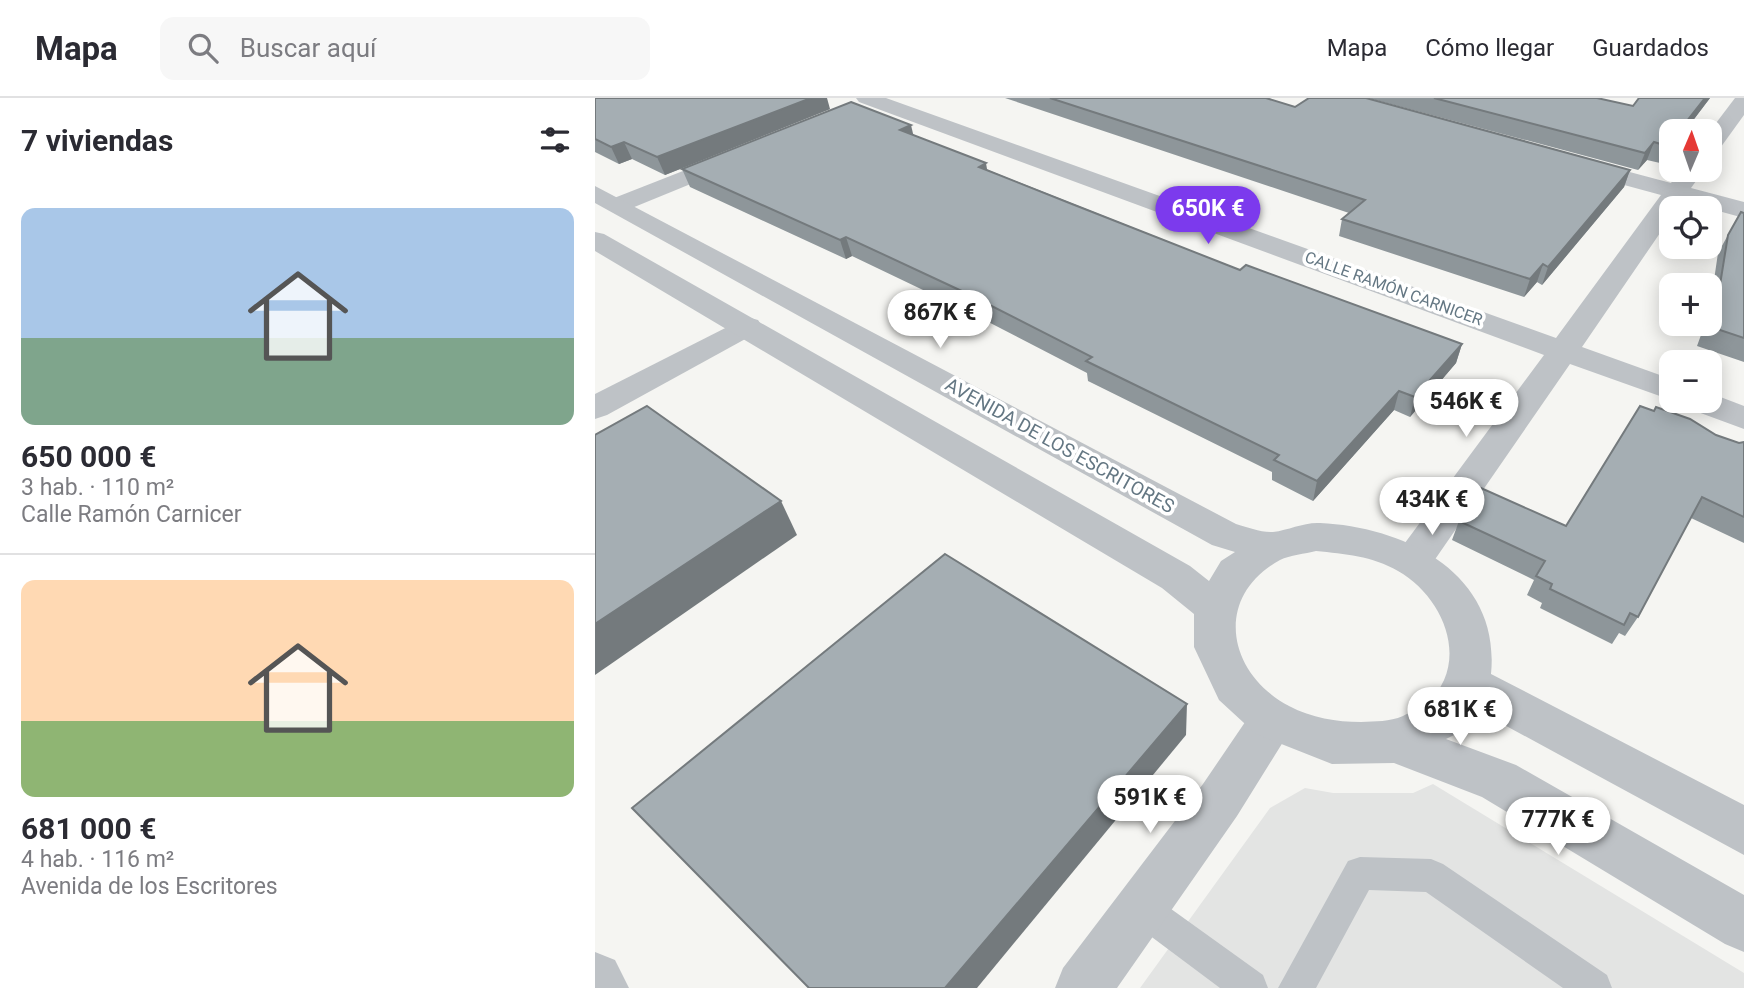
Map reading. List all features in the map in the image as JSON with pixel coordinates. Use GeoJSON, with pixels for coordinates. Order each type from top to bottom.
{"type":"FeatureCollection","features":[{"type":"Feature","properties":{"kind":"street"},"geometry":{"type":"LineString","coordinates":[[1722,130],[1744,100]]}},
{"type":"Feature","properties":{"kind":"street","name":"CALLE RAMÓN CARNICER"},"geometry":{"type":"LineString","coordinates":[[868,102],[1659,385]]}},
{"type":"Feature","properties":{"kind":"street"},"geometry":{"type":"LineString","coordinates":[[606,199],[751,151]]}},
{"type":"Feature","properties":{"kind":"street"},"geometry":{"type":"LineString","coordinates":[[1557,159],[1744,210]]}},
{"type":"Feature","properties":{"kind":"street"},"geometry":{"type":"LineString","coordinates":[[1413,561],[1683,182]]}},
{"type":"Feature","properties":{"kind":"street","name":"AVENIDA DE LOS ESCRITORES"},"geometry":{"type":"LineString","coordinates":[[606,199],[1225,535],[1270,547]]}},
{"type":"Feature","properties":{"kind":"street"},"geometry":{"type":"LineString","coordinates":[[595,240],[1176,578],[1215,608]]}},
{"type":"Feature","properties":{"kind":"street"},"geometry":{"type":"LineString","coordinates":[[595,408],[747,326]]}},
{"type":"Feature","properties":{"kind":"street"},"geometry":{"type":"LineString","coordinates":[[1722,410],[1744,418]]}},
{"type":"Feature","properties":{"kind":"street"},"geometry":{"type":"LineString","coordinates":[[1395,742],[1441,719],[1468,683],[1472,649],[1463,615],[1442,585],[1413,561],[1366,541],[1317,537],[1270,547],[1235,572],[1215,608],[1215,647],[1235,687],[1272,720],[1332,743],[1395,742],[1499,781],[1744,925]]}},
{"type":"Feature","properties":{"kind":"street"},"geometry":{"type":"LineString","coordinates":[[1468,683],[1744,831]]}},
{"type":"Feature","properties":{"kind":"street"},"geometry":{"type":"LineString","coordinates":[[1083,988],[1220,800],[1272,720]]}},
{"type":"Feature","properties":{"kind":"street"},"geometry":{"type":"LineString","coordinates":[[595,980],[601,988]]}},
{"type":"Feature","properties":{"kind":"lane"},"geometry":{"type":"LineString","coordinates":[[1296,988],[1360,873],[1431,876],[1594,988]]}},
{"type":"Feature","properties":{"kind":"lane"},"geometry":{"type":"LineString","coordinates":[[1141,908],[1250,988]]}},
{"type":"Feature","properties":{"kind":"shaded area"},"geometry":{"type":"Polygon","coordinates":[[[1433,784],[1744,973],[1744,988],[1140,988],[1270,808],[1305,788],[1333,793],[1413,793],[1433,784]]]}},
{"type":"Feature","properties":{"kind":"building"},"geometry":{"type":"Polygon","coordinates":[[[595,98],[811,98],[657,157],[624,142],[611,147],[595,139],[595,98]]]}},
{"type":"Feature","properties":{"kind":"building"},"geometry":{"type":"Polygon","coordinates":[[[1050,98],[1266,98],[1295,107],[1309,98],[1366,98],[1630,170],[1548,267],[1543,264],[1530,279],[1342,219],[1365,200],[1050,98]]]}},
{"type":"Feature","properties":{"kind":"building"},"geometry":{"type":"Polygon","coordinates":[[[1434,98],[1597,98],[1633,106],[1639,98],[1705,98],[1688,119],[1659,119],[1659,144],[1654,142],[1645,153],[1434,98]]]}},
{"type":"Feature","properties":{"kind":"building"},"geometry":{"type":"Polygon","coordinates":[[[851,102],[911,125],[900,130],[986,163],[979,167],[1072,204],[1240,270],[1246,265],[1462,344],[1415,397],[1399,391],[1317,481],[1274,460],[1279,455],[1086,361],[1092,357],[966,293],[846,237],[840,240],[682,169],[851,102]]]}},
{"type":"Feature","properties":{"kind":"building"},"geometry":{"type":"Polygon","coordinates":[[[1741,212],[1744,213],[1744,338],[1722,331],[1722,273],[1728,235],[1741,212]]]}},
{"type":"Feature","properties":{"kind":"building"},"geometry":{"type":"Polygon","coordinates":[[[647,406],[781,501],[595,624],[595,435],[647,406]]]}},
{"type":"Feature","properties":{"kind":"building"},"geometry":{"type":"Polygon","coordinates":[[[1640,406],[1654,411],[1656,407],[1659,408],[1659,413],[1673,413],[1690,419],[1716,435],[1739,443],[1744,442],[1744,517],[1702,497],[1638,617],[1630,613],[1624,625],[1550,589],[1552,584],[1536,576],[1545,561],[1459,521],[1481,488],[1566,526],[1640,406]]]}},
{"type":"Feature","properties":{"kind":"building"},"geometry":{"type":"Polygon","coordinates":[[[945,554],[1187,704],[945,988],[809,988],[632,808],[945,554]]]}}]}
